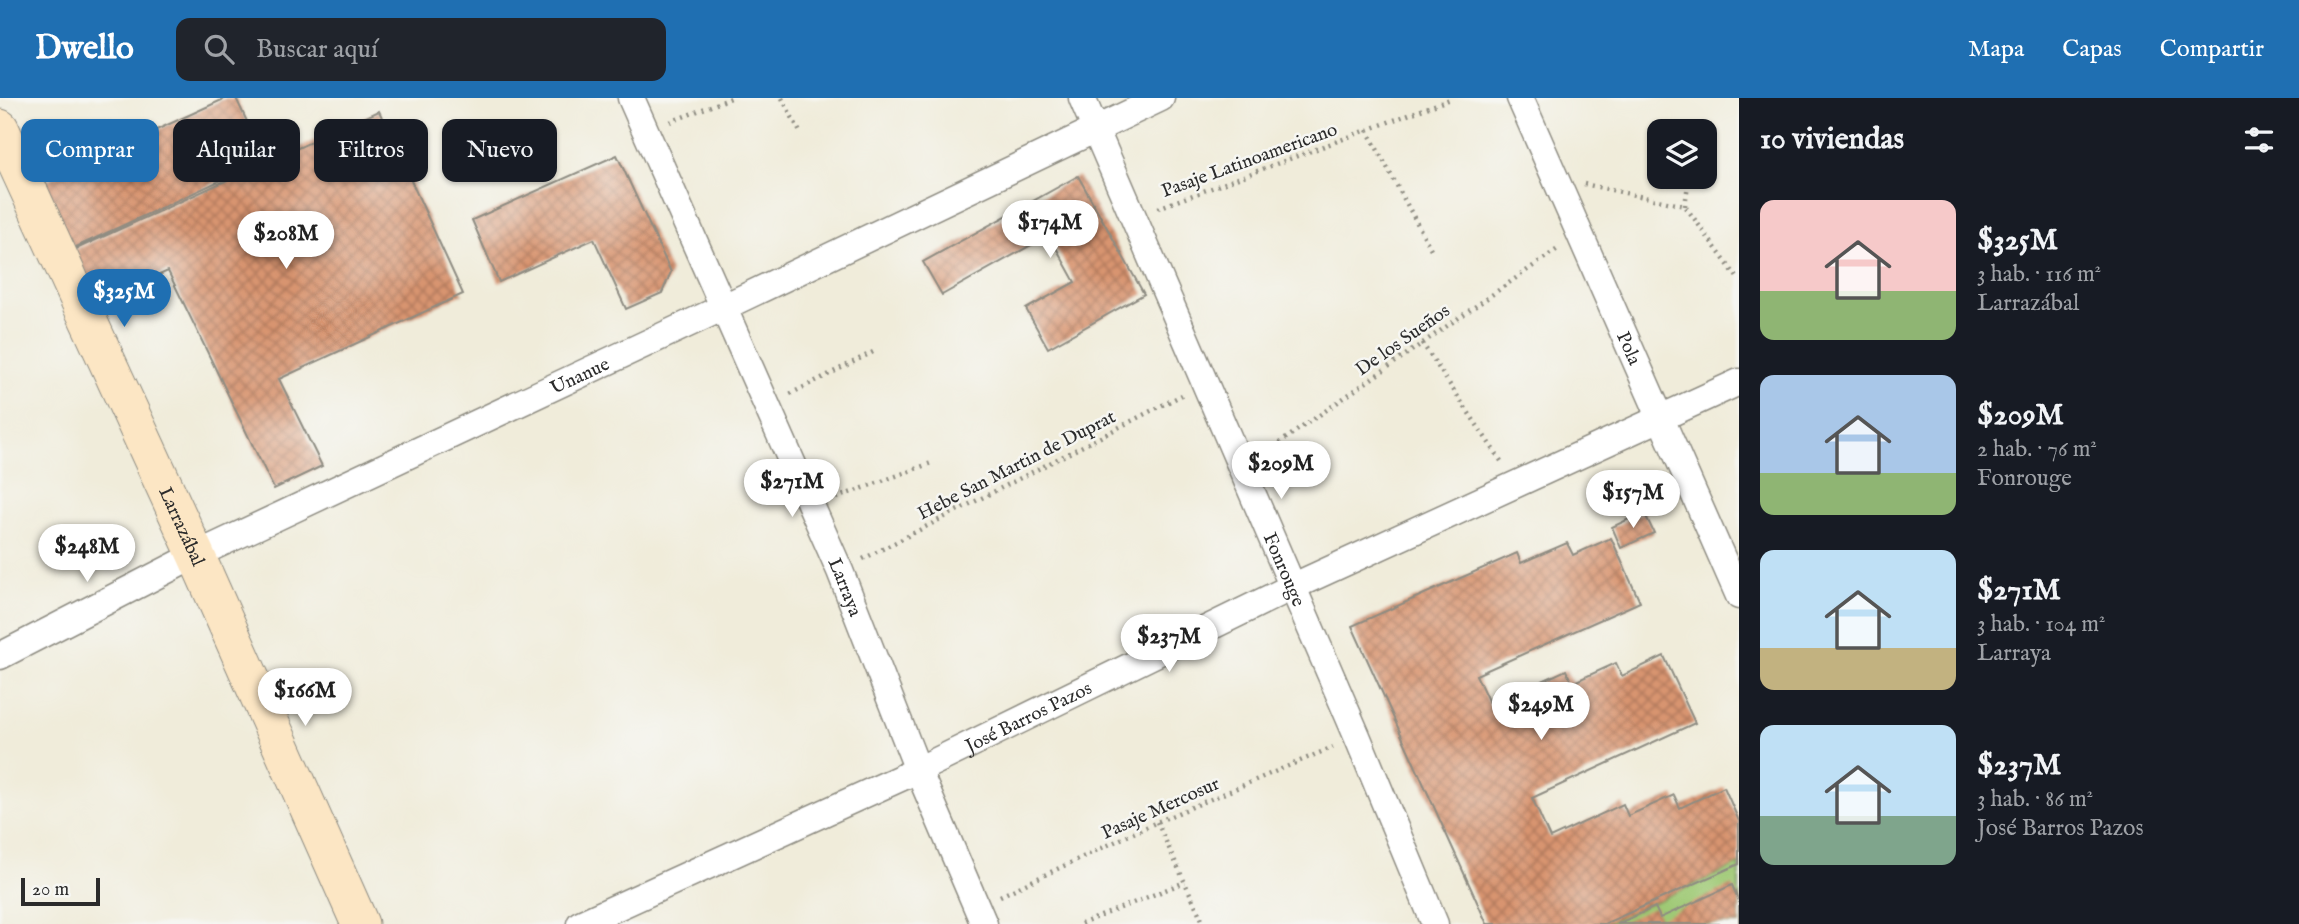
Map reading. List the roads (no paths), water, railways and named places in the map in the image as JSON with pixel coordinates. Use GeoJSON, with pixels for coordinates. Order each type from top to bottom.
{"type":"FeatureCollection","features":[{"type":"Feature","properties":{"kind":"street","name":"Larraya"},"geometry":{"type":"LineString","coordinates":[[631,98],[841,571],[918,770],[981,916]]}},
{"type":"Feature","properties":{"kind":"street","name":"Fonrouge"},"geometry":{"type":"LineString","coordinates":[[1082,98],[1357,736],[1435,924]]}},
{"type":"Feature","properties":{"kind":"street","name":"Unanue"},"geometry":{"type":"LineString","coordinates":[[0,656],[196,555],[1161,98]]}},
{"type":"Feature","properties":{"kind":"street","name":"Pola"},"geometry":{"type":"LineString","coordinates":[[1520,98],[1739,596]]}},
{"type":"Feature","properties":{"kind":"street","name":"Larrazábal"},"geometry":{"type":"LineString","coordinates":[[0,128],[196,555],[360,924]]}},
{"type":"Feature","properties":{"kind":"street","name":"José Barros Pazos"},"geometry":{"type":"LineString","coordinates":[[580,924],[918,770],[1292,587],[1739,383]]}}]}
